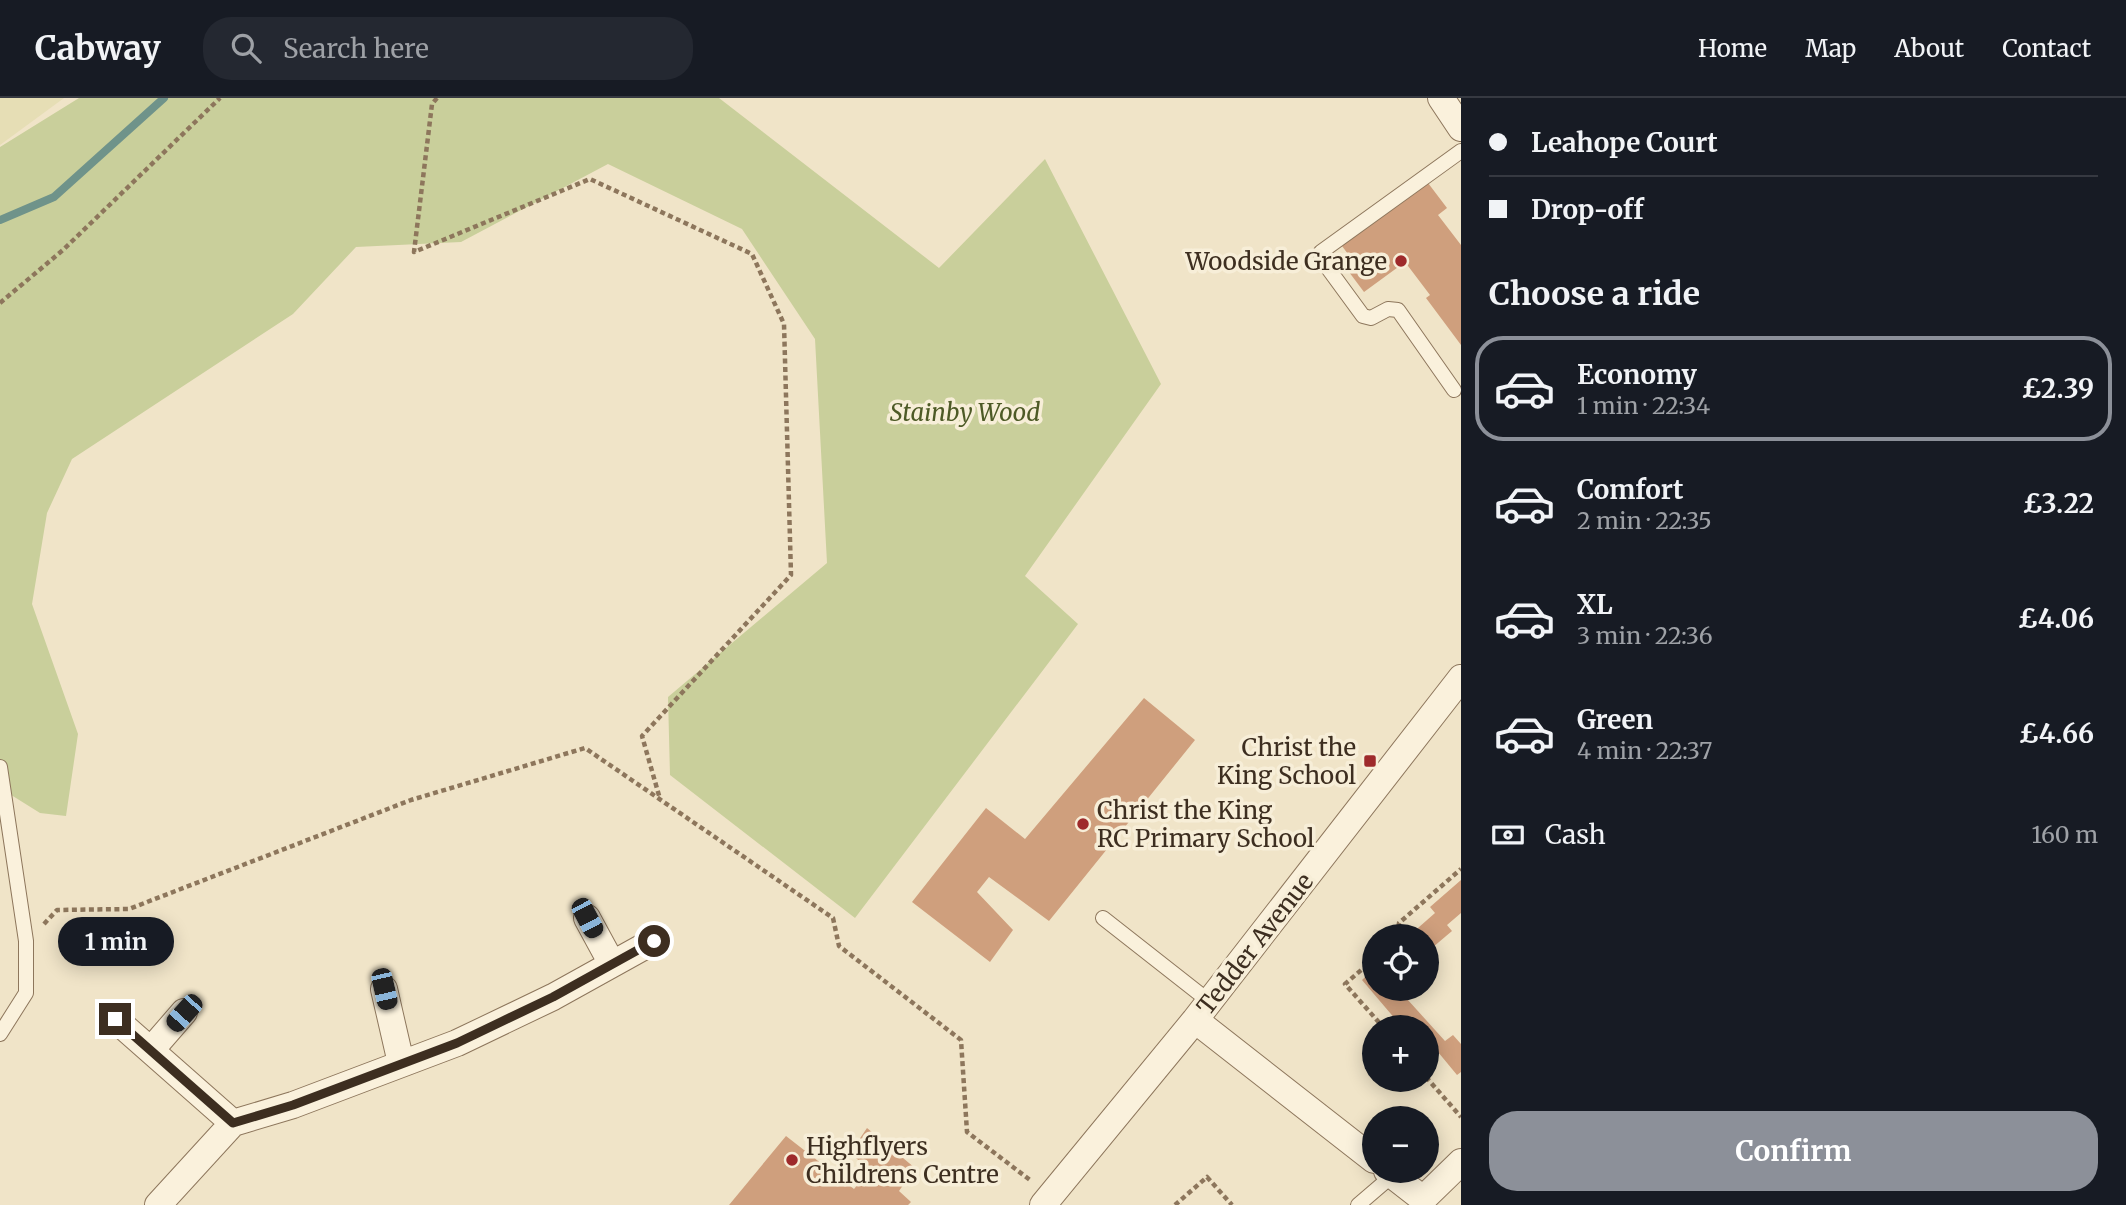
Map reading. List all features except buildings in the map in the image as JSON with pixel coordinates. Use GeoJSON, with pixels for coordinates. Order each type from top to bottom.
{"type":"FeatureCollection","features":[{"type":"Feature","properties":{"kind":"street"},"geometry":{"type":"LineString","coordinates":[[1441,98],[1461,128]]}},
{"type":"Feature","properties":{"kind":"street","name":"Tedder Avenue"},"geometry":{"type":"LineString","coordinates":[[1047,1200],[1203,1011],[1461,678]]}},
{"type":"Feature","properties":{"kind":"street"},"geometry":{"type":"LineString","coordinates":[[587,918],[612,964]]}},
{"type":"Feature","properties":{"kind":"street"},"geometry":{"type":"LineString","coordinates":[[158,1205],[233,1123],[293,1105],[457,1043],[553,997],[654,941]]}},
{"type":"Feature","properties":{"kind":"street"},"geometry":{"type":"LineString","coordinates":[[384,989],[401,1063]]}},
{"type":"Feature","properties":{"kind":"street"},"geometry":{"type":"LineString","coordinates":[[1203,1011],[1362,1150]]}},
{"type":"Feature","properties":{"kind":"street"},"geometry":{"type":"LineString","coordinates":[[151,1051],[184,1013]]}},
{"type":"Feature","properties":{"kind":"street"},"geometry":{"type":"LineString","coordinates":[[115,1019],[233,1123]]}},
{"type":"Feature","properties":{"kind":"street"},"geometry":{"type":"LineString","coordinates":[[1402,1183],[1427,1202],[1461,1162]]}},
{"type":"Feature","properties":{"kind":"lane"},"geometry":{"type":"LineString","coordinates":[[1454,390],[1398,310],[1388,309],[1371,318],[1363,316],[1322,260],[1321,252],[1461,151]]}},
{"type":"Feature","properties":{"kind":"lane"},"geometry":{"type":"LineString","coordinates":[[0,767],[26,941],[26,993],[0,1034]]}},
{"type":"Feature","properties":{"kind":"lane"},"geometry":{"type":"LineString","coordinates":[[1103,918],[1203,1011]]}},
{"type":"Feature","properties":{"kind":"lane"},"geometry":{"type":"LineString","coordinates":[[1358,1205],[1374,1183]]}},
{"type":"Feature","properties":{"kind":"path"},"geometry":{"type":"LineString","coordinates":[[0,303],[63,250],[220,98]]}},
{"type":"Feature","properties":{"kind":"path"},"geometry":{"type":"LineString","coordinates":[[438,98],[432,104],[414,251],[590,179],[752,254],[784,324],[791,575],[642,736],[660,799]]}},
{"type":"Feature","properties":{"kind":"path"},"geometry":{"type":"LineString","coordinates":[[26,941],[57,910],[129,909],[411,800],[585,748],[833,918],[839,946],[961,1040],[967,1132],[1047,1200]]}},
{"type":"Feature","properties":{"kind":"path"},"geometry":{"type":"LineString","coordinates":[[1399,924],[1461,869]]}},
{"type":"Feature","properties":{"kind":"path"},"geometry":{"type":"LineString","coordinates":[[1362,969],[1345,984],[1372,1015]]}},
{"type":"Feature","properties":{"kind":"path"},"geometry":{"type":"LineString","coordinates":[[1439,1092],[1461,1117]]}},
{"type":"Feature","properties":{"kind":"path"},"geometry":{"type":"LineString","coordinates":[[1175,1205],[1207,1177],[1232,1205]]}},
{"type":"Feature","properties":{"kind":"shaded area"},"geometry":{"type":"Polygon","coordinates":[[[0,98],[64,98],[0,145],[0,98]]]}},
{"type":"Feature","properties":{"kind":"green space","name":"Stainby Wood"},"geometry":{"type":"Polygon","coordinates":[[[79,98],[719,98],[939,268],[1045,159],[1161,384],[1025,576],[1078,624],[855,918],[670,775],[668,697],[827,563],[815,339],[742,229],[608,164],[461,242],[356,247],[293,314],[72,459],[47,513],[32,604],[78,734],[66,816],[40,813],[0,788],[0,147],[79,98]]]}},
{"type":"Feature","properties":{"kind":"waterway"},"geometry":{"type":"LineString","coordinates":[[0,220],[54,197],[164,98]]}},
{"type":"Feature","properties":{"kind":"place","name":"Woodside Grange"},"geometry":{"type":"Point","coordinates":[1401,261]}},
{"type":"Feature","properties":{"kind":"place","name":"Christ the King School"},"geometry":{"type":"Point","coordinates":[1370,761]}},
{"type":"Feature","properties":{"kind":"place","name":"Christ the King RC Primary School"},"geometry":{"type":"Point","coordinates":[1083,824]}},
{"type":"Feature","properties":{"kind":"place","name":"Highflyers Childrens Centre"},"geometry":{"type":"Point","coordinates":[792,1160]}},
{"type":"Feature","properties":{"kind":"route"},"geometry":{"type":"LineString","coordinates":[[115,1019],[233,1123],[293,1105],[457,1043],[553,997],[654,941]]}}]}
